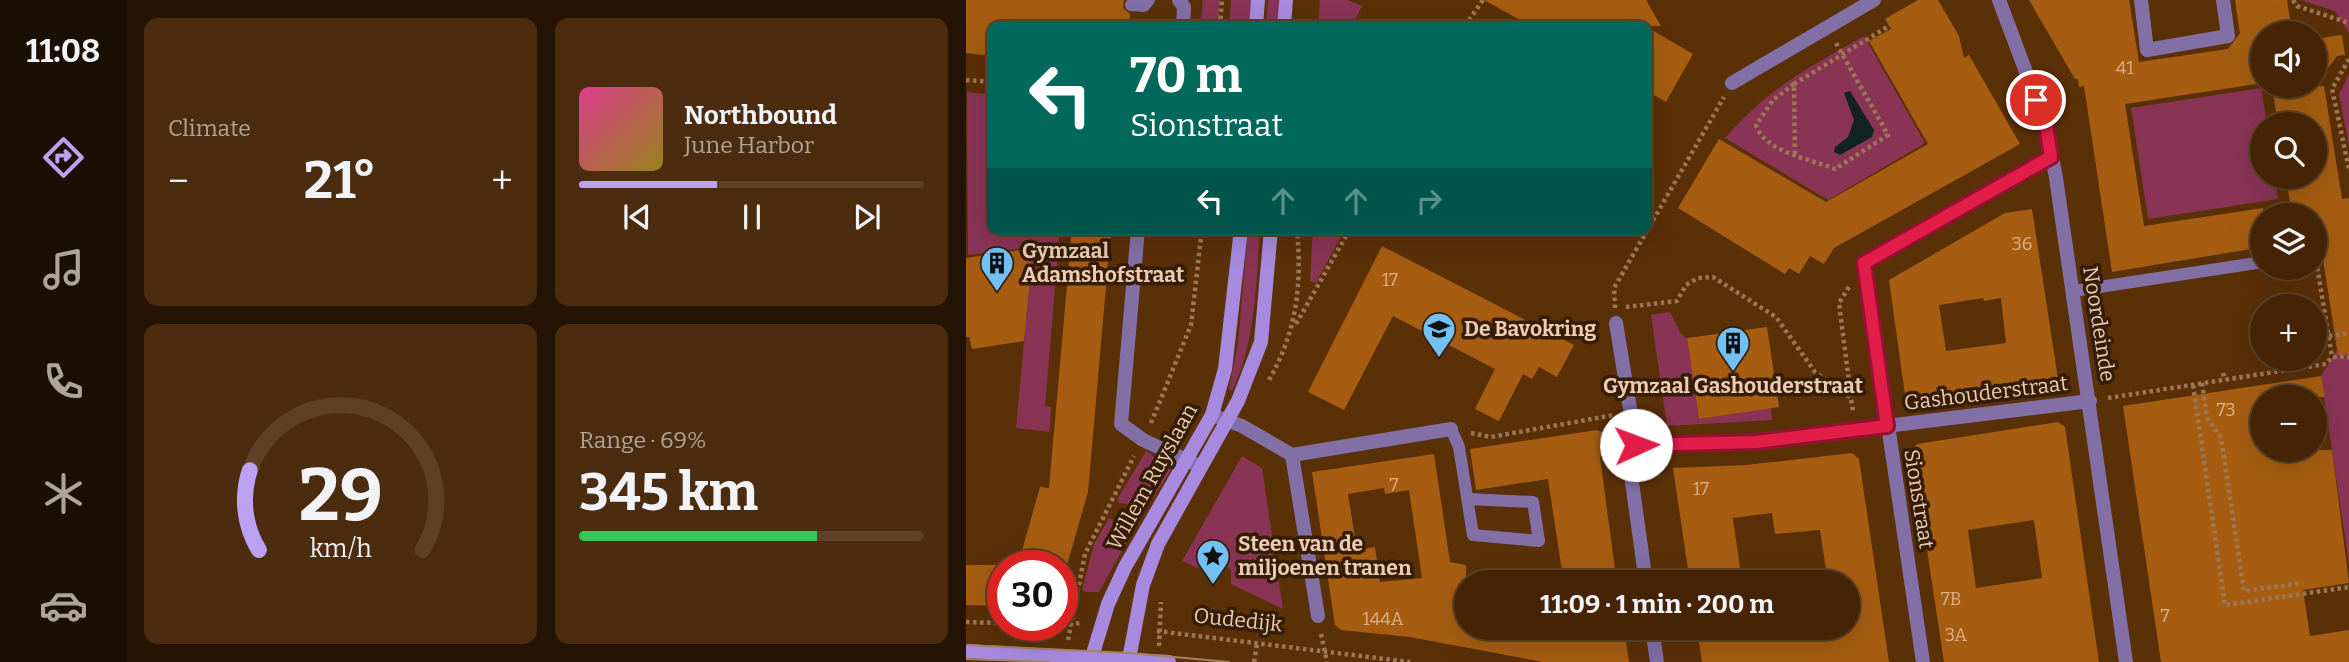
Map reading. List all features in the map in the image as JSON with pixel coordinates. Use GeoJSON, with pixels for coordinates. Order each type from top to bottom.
{"type":"FeatureCollection","features":[{"type":"Feature","properties":{"kind":"street"},"geometry":{"type":"LineString","coordinates":[[1179,0],[1184,7],[1183,21]]}},
{"type":"Feature","properties":{"kind":"street"},"geometry":{"type":"LineString","coordinates":[[1256,21],[1258,0]]}},
{"type":"Feature","properties":{"kind":"street"},"geometry":{"type":"LineString","coordinates":[[1284,21],[1286,0]]}},
{"type":"Feature","properties":{"kind":"street"},"geometry":{"type":"LineString","coordinates":[[1732,83],[1874,0]]}},
{"type":"Feature","properties":{"kind":"street","name":"Noordeinde"},"geometry":{"type":"LineString","coordinates":[[1999,0],[2046,125],[2090,401],[2126,662]]}},
{"type":"Feature","properties":{"kind":"street"},"geometry":{"type":"LineString","coordinates":[[2141,0],[2147,50],[2228,36],[2223,0]]}},
{"type":"Feature","properties":{"kind":"street"},"geometry":{"type":"LineString","coordinates":[[1864,263],[2051,157]]}},
{"type":"Feature","properties":{"kind":"street"},"geometry":{"type":"LineString","coordinates":[[1137,235],[1121,424],[1143,440],[1201,467]]}},
{"type":"Feature","properties":{"kind":"street","name":"Willem Ruyslaan"},"geometry":{"type":"LineString","coordinates":[[1092,657],[1125,567],[1212,415],[1225,369],[1240,235]]}},
{"type":"Feature","properties":{"kind":"street","name":"Willem Ruyslaan"},"geometry":{"type":"LineString","coordinates":[[1129,659],[1143,585],[1158,544],[1228,421],[1261,342],[1270,235]]}},
{"type":"Feature","properties":{"kind":"street","name":"Sionstraat"},"geometry":{"type":"LineString","coordinates":[[1864,263],[1923,662]]}},
{"type":"Feature","properties":{"kind":"street"},"geometry":{"type":"LineString","coordinates":[[1615,315],[1636,445],[1631,475],[1644,570]]}},
{"type":"Feature","properties":{"kind":"street","name":"Gashouderstraat"},"geometry":{"type":"LineString","coordinates":[[1636,445],[1756,442],[2090,401]]}},
{"type":"Feature","properties":{"kind":"street"},"geometry":{"type":"LineString","coordinates":[[1212,415],[1292,455],[1451,429]]}},
{"type":"Feature","properties":{"kind":"street"},"geometry":{"type":"LineString","coordinates":[[1292,455],[1318,615]]}},
{"type":"Feature","properties":{"kind":"street"},"geometry":{"type":"LineString","coordinates":[[1654,640],[1657,662]]}},
{"type":"Feature","properties":{"kind":"street"},"geometry":{"type":"LineString","coordinates":[[966,651],[1164,662]]}},
{"type":"Feature","properties":{"kind":"lane"},"geometry":{"type":"LineString","coordinates":[[1131,5],[1144,6],[1149,0]]}},
{"type":"Feature","properties":{"kind":"lane"},"geometry":{"type":"LineString","coordinates":[[2073,290],[2250,264]]}},
{"type":"Feature","properties":{"kind":"lane"},"geometry":{"type":"LineString","coordinates":[[1451,429],[1460,447],[1473,535],[1539,541],[1533,502],[1468,499]]}},
{"type":"Feature","properties":{"kind":"path"},"geometry":{"type":"LineString","coordinates":[[1220,21],[1222,0]]}},
{"type":"Feature","properties":{"kind":"path"},"geometry":{"type":"LineString","coordinates":[[1468,21],[1483,0]]}},
{"type":"Feature","properties":{"kind":"path"},"geometry":{"type":"LineString","coordinates":[[2293,0],[2297,6],[2349,23]]}},
{"type":"Feature","properties":{"kind":"path"},"geometry":{"type":"LineString","coordinates":[[1827,27],[1842,54],[1888,135],[1835,169],[1795,154],[1759,135],[1756,125],[1773,100],[1794,84],[1842,54],[1889,26]]}},
{"type":"Feature","properties":{"kind":"path"},"geometry":{"type":"LineString","coordinates":[[2349,58],[2332,89],[2349,169]]}},
{"type":"Feature","properties":{"kind":"path"},"geometry":{"type":"LineString","coordinates":[[966,86],[968,80],[987,82]]}},
{"type":"Feature","properties":{"kind":"path"},"geometry":{"type":"LineString","coordinates":[[1652,222],[1732,83]]}},
{"type":"Feature","properties":{"kind":"path"},"geometry":{"type":"LineString","coordinates":[[1794,84],[1795,154]]}},
{"type":"Feature","properties":{"kind":"path"},"geometry":{"type":"LineString","coordinates":[[1292,331],[1347,235]]}},
{"type":"Feature","properties":{"kind":"path"},"geometry":{"type":"LineString","coordinates":[[1645,235],[1614,288],[1615,315],[1677,301],[1686,285],[1698,278],[1713,277],[1776,317],[1815,372],[1851,398]]}},
{"type":"Feature","properties":{"kind":"path"},"geometry":{"type":"LineString","coordinates":[[1857,429],[1839,303],[1864,263]]}},
{"type":"Feature","properties":{"kind":"path"},"geometry":{"type":"LineString","coordinates":[[2319,280],[2332,358]]}},
{"type":"Feature","properties":{"kind":"path"},"geometry":{"type":"LineString","coordinates":[[2329,336],[2349,333]]}},
{"type":"Feature","properties":{"kind":"path"},"geometry":{"type":"LineString","coordinates":[[2327,363],[2332,358],[2349,357]]}},
{"type":"Feature","properties":{"kind":"path"},"geometry":{"type":"LineString","coordinates":[[2090,401],[2282,371]]}},
{"type":"Feature","properties":{"kind":"path"},"geometry":{"type":"LineString","coordinates":[[2224,373],[2225,380]]}},
{"type":"Feature","properties":{"kind":"path"},"geometry":{"type":"LineString","coordinates":[[2157,383],[2158,390]]}},
{"type":"Feature","properties":{"kind":"path"},"geometry":{"type":"LineString","coordinates":[[2203,383],[2207,418],[2221,438],[2244,591],[2303,583]]}},
{"type":"Feature","properties":{"kind":"path"},"geometry":{"type":"LineString","coordinates":[[2193,385],[2225,605],[2349,587]]}},
{"type":"Feature","properties":{"kind":"path"},"geometry":{"type":"LineString","coordinates":[[1451,429],[1492,437],[1632,412]]}},
{"type":"Feature","properties":{"kind":"path"},"geometry":{"type":"LineString","coordinates":[[1162,595],[1159,631],[1164,662]]}},
{"type":"Feature","properties":{"kind":"path"},"geometry":{"type":"LineString","coordinates":[[966,622],[987,623]]}},
{"type":"Feature","properties":{"kind":"path"},"geometry":{"type":"LineString","coordinates":[[1078,625],[1102,624]]}},
{"type":"Feature","properties":{"kind":"path","name":"Oudedijk"},"geometry":{"type":"LineString","coordinates":[[1135,627],[1410,662]]}},
{"type":"Feature","properties":{"kind":"path"},"geometry":{"type":"LineString","coordinates":[[1254,662],[1257,644]]}},
{"type":"Feature","properties":{"kind":"path"},"geometry":{"type":"LineString","coordinates":[[1324,650],[1327,662]]}},
{"type":"Feature","properties":{"kind":"shaded area"},"geometry":{"type":"Polygon","coordinates":[[[1203,0],[1220,0],[1218,21],[1201,21],[1203,0]]]}},
{"type":"Feature","properties":{"kind":"shaded area"},"geometry":{"type":"Polygon","coordinates":[[[1231,0],[1251,0],[1249,21],[1229,21],[1231,0]]]}},
{"type":"Feature","properties":{"kind":"shaded area"},"geometry":{"type":"Polygon","coordinates":[[[1268,0],[1278,0],[1277,21],[1266,21],[1268,0]]]}},
{"type":"Feature","properties":{"kind":"shaded area"},"geometry":{"type":"Polygon","coordinates":[[[1320,0],[1348,0],[1362,6],[1354,21],[1318,21],[1320,0]]]}},
{"type":"Feature","properties":{"kind":"shaded area"},"geometry":{"type":"Polygon","coordinates":[[[2300,0],[2349,0],[2349,33],[2335,11],[2300,0]]]}},
{"type":"Feature","properties":{"kind":"shaded area"},"geometry":{"type":"Polygon","coordinates":[[[1864,36],[1925,143],[1828,200],[1725,138],[1773,92],[1806,69],[1864,36]]]}},
{"type":"Feature","properties":{"kind":"shaded area"},"geometry":{"type":"Polygon","coordinates":[[[2349,74],[2349,145],[2339,94],[2349,74]]]}},
{"type":"Feature","properties":{"kind":"shaded area"},"geometry":{"type":"Polygon","coordinates":[[[2250,90],[2250,98],[2263,98],[2265,112],[2250,112],[2250,189],[2277,189],[2278,199],[2148,219],[2131,108],[2250,90]]]}},
{"type":"Feature","properties":{"kind":"shaded area"},"geometry":{"type":"Polygon","coordinates":[[[967,92],[987,94],[987,235],[1059,235],[1045,406],[1051,407],[1050,432],[1016,428],[1033,247],[968,255],[967,92]]]}},
{"type":"Feature","properties":{"kind":"shaded area"},"geometry":{"type":"Polygon","coordinates":[[[1247,235],[1260,235],[1250,332],[1240,372],[1232,391],[1229,389],[1238,343],[1247,235]]]}},
{"type":"Feature","properties":{"kind":"shaded area"},"geometry":{"type":"Polygon","coordinates":[[[1313,235],[1342,235],[1316,283],[1310,281],[1313,235]]]}},
{"type":"Feature","properties":{"kind":"shaded area"},"geometry":{"type":"Polygon","coordinates":[[[1670,312],[1681,334],[1687,338],[1699,419],[1771,408],[1772,420],[1667,426],[1651,315],[1670,312]]]}},
{"type":"Feature","properties":{"kind":"shaded area"},"geometry":{"type":"Polygon","coordinates":[[[2349,335],[2349,564],[2327,416],[2327,385],[2322,385],[2321,376],[2327,371],[2337,350],[2335,338],[2349,335]]]}},
{"type":"Feature","properties":{"kind":"shaded area"},"geometry":{"type":"Polygon","coordinates":[[[1146,451],[1172,469],[1149,504],[1144,507],[1119,503],[1117,500],[1146,451]]]}},
{"type":"Feature","properties":{"kind":"shaded area"},"geometry":{"type":"Polygon","coordinates":[[[1242,456],[1262,468],[1283,609],[1231,584],[1231,570],[1224,563],[1206,561],[1198,568],[1182,561],[1242,456]]]}},
{"type":"Feature","properties":{"kind":"shaded area"},"geometry":{"type":"Polygon","coordinates":[[[1109,518],[1132,533],[1099,592],[1085,592],[1082,590],[1094,544],[1109,518]]]}},
{"type":"Feature","properties":{"kind":"water"},"geometry":{"type":"Polygon","coordinates":[[[1850,91],[1874,130],[1872,137],[1840,155],[1834,152],[1835,147],[1848,137],[1854,120],[1844,93],[1850,91]]]}},
{"type":"Feature","properties":{"kind":"building"},"geometry":{"type":"Polygon","coordinates":[[[966,0],[1124,0],[1123,8],[1130,14],[1129,21],[987,21],[987,55],[966,53],[966,0]]]}},
{"type":"Feature","properties":{"kind":"building"},"geometry":{"type":"Polygon","coordinates":[[[1484,0],[1646,0],[1661,26],[1652,26],[1652,21],[1522,21],[1484,0]]]}},
{"type":"Feature","properties":{"kind":"building"},"geometry":{"type":"Polygon","coordinates":[[[1918,0],[1938,0],[1959,36],[1964,58],[1969,55],[2020,144],[1834,248],[1824,264],[1810,256],[1799,274],[1789,268],[1785,274],[1678,208],[1719,139],[1826,202],[1928,144],[1869,41],[1891,29],[1885,19],[1918,0]]]}},
{"type":"Feature","properties":{"kind":"building"},"geometry":{"type":"Polygon","coordinates":[[[2029,0],[2129,0],[2139,62],[2228,49],[2240,33],[2235,0],[2287,0],[2290,21],[2250,21],[2250,85],[2125,104],[2144,226],[2250,210],[2250,249],[2112,272],[2084,86],[2079,87],[2078,79],[2075,79],[2029,0]]]}},
{"type":"Feature","properties":{"kind":"building"},"geometry":{"type":"Polygon","coordinates":[[[1652,30],[1693,54],[1666,102],[1652,94],[1652,30]]]}},
{"type":"Feature","properties":{"kind":"building"},"geometry":{"type":"Polygon","coordinates":[[[2342,35],[2345,55],[2337,56],[2327,70],[2327,37],[2342,35]]]}},
{"type":"Feature","properties":{"kind":"building"},"geometry":{"type":"Polygon","coordinates":[[[2274,98],[2326,98],[2342,199],[2349,198],[2349,354],[2338,355],[2326,280],[2327,203],[2290,203],[2288,189],[2327,189],[2327,112],[2276,112],[2274,98]]]}},
{"type":"Feature","properties":{"kind":"building"},"geometry":{"type":"Polygon","coordinates":[[[2032,209],[2058,379],[1906,402],[1889,280],[2005,213],[2032,209]],[[1983,298],[1939,305],[1946,351],[2006,343],[2001,298],[1984,301],[1983,298]]]}},
{"type":"Feature","properties":{"kind":"building"},"geometry":{"type":"Polygon","coordinates":[[[1071,235],[1110,235],[1088,492],[1071,550],[1022,550],[1040,487],[1049,488],[1071,235]]]}},
{"type":"Feature","properties":{"kind":"building"},"geometry":{"type":"Polygon","coordinates":[[[1382,246],[1574,345],[1557,377],[1539,367],[1532,379],[1523,374],[1499,421],[1475,409],[1495,369],[1393,316],[1344,410],[1308,392],[1382,246]]]}},
{"type":"Feature","properties":{"kind":"building","name":"Gymzaal Adamshofstraat"},"geometry":{"type":"Polygon","coordinates":[[[1033,248],[1024,341],[972,349],[969,337],[966,337],[966,258],[1033,248]]]}},
{"type":"Feature","properties":{"kind":"building","name":"Gymzaal Gashouderstraat"},"geometry":{"type":"Polygon","coordinates":[[[1767,327],[1779,407],[1699,419],[1687,338],[1767,327]]]}},
{"type":"Feature","properties":{"kind":"building"},"geometry":{"type":"Polygon","coordinates":[[[2321,376],[2323,385],[2262,385],[2321,376]]]}},
{"type":"Feature","properties":{"kind":"building"},"geometry":{"type":"Polygon","coordinates":[[[2250,387],[2250,462],[2327,462],[2327,450],[2332,450],[2349,583],[2303,590],[2310,636],[2349,630],[2349,662],[2161,662],[2123,406],[2250,387]]]}},
{"type":"Feature","properties":{"kind":"building"},"geometry":{"type":"Polygon","coordinates":[[[2058,422],[2065,427],[2099,662],[1944,662],[1912,451],[1917,444],[2058,422]],[[2034,520],[1968,530],[1976,588],[2042,578],[2034,520]]]}},
{"type":"Feature","properties":{"kind":"building"},"geometry":{"type":"Polygon","coordinates":[[[1597,430],[1605,433],[1610,442],[1600,457],[1615,570],[1562,570],[1548,479],[1476,490],[1470,449],[1597,430]]]}},
{"type":"Feature","properties":{"kind":"building"},"geometry":{"type":"Polygon","coordinates":[[[1852,453],[1859,459],[1889,662],[1702,662],[1699,640],[1860,640],[1860,570],[1826,570],[1820,530],[1775,534],[1772,513],[1733,518],[1740,570],[1688,570],[1673,468],[1746,465],[1852,453]]]}},
{"type":"Feature","properties":{"kind":"building"},"geometry":{"type":"Polygon","coordinates":[[[1434,454],[1450,562],[1466,565],[1466,570],[1454,570],[1454,640],[1626,640],[1629,662],[1543,662],[1410,637],[1341,630],[1335,625],[1312,472],[1434,454]],[[1384,488],[1348,494],[1357,550],[1375,547],[1380,582],[1422,578],[1409,490],[1385,494],[1384,488]]]}},
{"type":"Feature","properties":{"kind":"building"},"geometry":{"type":"Polygon","coordinates":[[[966,565],[987,565],[987,606],[966,605],[966,565]]]}},
{"type":"Feature","properties":{"kind":"tram line"},"geometry":{"type":"LineString","coordinates":[[966,645],[1130,653],[1229,662]]}},
{"type":"Feature","properties":{"kind":"tram line"},"geometry":{"type":"LineString","coordinates":[[966,659],[1050,662]]}},
{"type":"Feature","properties":{"kind":"place","name":"Gymzaal Adamshofstraat"},"geometry":{"type":"Point","coordinates":[997,293]}},
{"type":"Feature","properties":{"kind":"place","name":"De Bavokring"},"geometry":{"type":"Point","coordinates":[1439,359]}},
{"type":"Feature","properties":{"kind":"place","name":"Gymzaal Gashouderstraat"},"geometry":{"type":"Point","coordinates":[1733,373]}},
{"type":"Feature","properties":{"kind":"place","name":"Steen van de miljoenen tranen"},"geometry":{"type":"Point","coordinates":[1213,586]}},
{"type":"Feature","properties":{"kind":"route"},"geometry":{"type":"LineString","coordinates":[[1636,445],[1756,442],[1887,426],[1864,263],[2051,157],[2046,125],[2036,100]]}}]}
